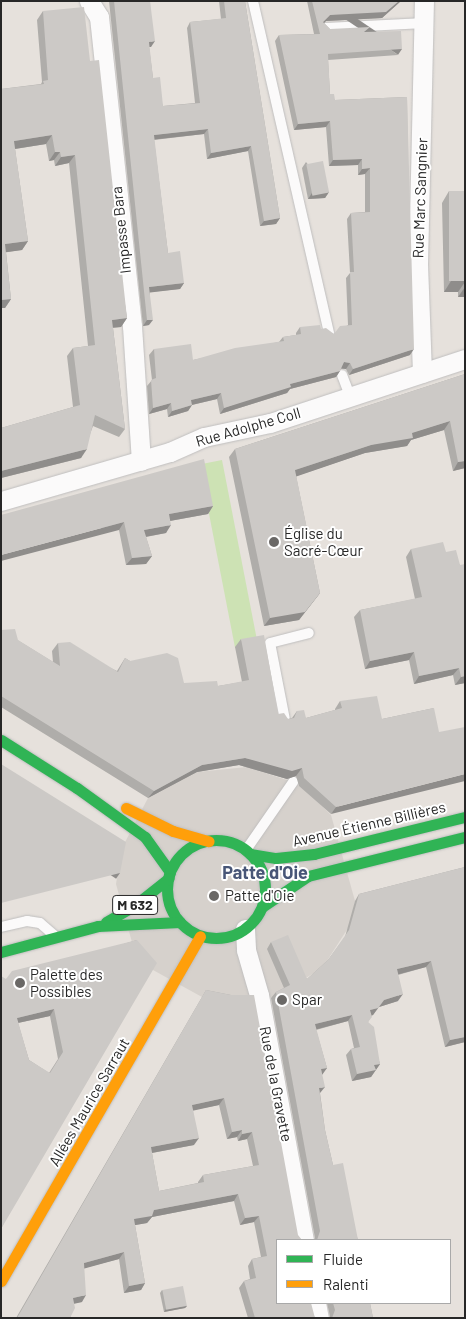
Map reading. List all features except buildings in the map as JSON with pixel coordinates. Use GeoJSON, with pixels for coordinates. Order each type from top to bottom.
{"type":"FeatureCollection","features":[{"type":"Feature","properties":{"kind":"main road"},"geometry":{"type":"LineString","coordinates":[[1,740],[77,788],[145,837],[170,875]]}},
{"type":"Feature","properties":{"kind":"main road"},"geometry":{"type":"LineString","coordinates":[[77,788],[96,792],[173,831],[209,841],[231,842],[248,852],[264,877],[262,907]]}},
{"type":"Feature","properties":{"kind":"main road","name":"Avenue Étienne Billières"},"geometry":{"type":"LineString","coordinates":[[248,852],[276,858],[314,854],[465,817]]}},
{"type":"Feature","properties":{"kind":"main road"},"geometry":{"type":"LineString","coordinates":[[209,841],[186,851],[170,875],[169,902],[180,922],[200,936],[231,936],[245,929],[262,907],[283,890],[308,876],[465,837]]}},
{"type":"Feature","properties":{"kind":"main road","name":"M 632"},"geometry":{"type":"LineString","coordinates":[[98,926],[135,905],[170,875]]}},
{"type":"Feature","properties":{"kind":"main road","name":"M 632"},"geometry":{"type":"LineString","coordinates":[[1,952],[98,926],[153,921],[180,922]]}},
{"type":"Feature","properties":{"kind":"main road","name":"Allées Maurice Sarraut"},"geometry":{"type":"LineString","coordinates":[[1,1282],[200,936]]}},
{"type":"Feature","properties":{"kind":"street","name":"Impasse Bara"},"geometry":{"type":"LineString","coordinates":[[89,1],[99,18],[132,326],[142,461]]}},
{"type":"Feature","properties":{"kind":"street","name":"Rue Marc Sangnier"},"geometry":{"type":"LineString","coordinates":[[422,373],[418,264],[424,1]]}},
{"type":"Feature","properties":{"kind":"street","name":"Rue Adolphe Coll"},"geometry":{"type":"LineString","coordinates":[[1,501],[142,461],[204,438],[270,422],[465,359]]}},
{"type":"Feature","properties":{"kind":"street","name":"Rue de la Gravette"},"geometry":{"type":"LineString","coordinates":[[245,929],[246,950],[259,995],[304,1239]]}},
{"type":"Feature","properties":{"kind":"street"},"geometry":{"type":"LineString","coordinates":[[316,1304],[319,1318]]}},
{"type":"Feature","properties":{"kind":"lane"},"geometry":{"type":"LineString","coordinates":[[253,1],[330,333]]}},
{"type":"Feature","properties":{"kind":"lane"},"geometry":{"type":"LineString","coordinates":[[326,28],[424,23]]}},
{"type":"Feature","properties":{"kind":"lane"},"geometry":{"type":"LineString","coordinates":[[342,375],[350,396]]}},
{"type":"Feature","properties":{"kind":"lane"},"geometry":{"type":"LineString","coordinates":[[285,720],[270,642],[309,633]]}},
{"type":"Feature","properties":{"kind":"lane"},"geometry":{"type":"LineString","coordinates":[[248,852],[293,782]]}},
{"type":"Feature","properties":{"kind":"lane"},"geometry":{"type":"LineString","coordinates":[[1,927],[27,921],[40,923],[57,937]]}},
{"type":"Feature","properties":{"kind":"green space"},"geometry":{"type":"Polygon","coordinates":[[[222,460],[258,644],[235,648],[199,464],[222,460]]]}},
{"type":"Feature","properties":{"kind":"shaded area"},"geometry":{"type":"Polygon","coordinates":[[[247,767],[293,782],[307,791],[331,815],[355,901],[350,925],[323,967],[281,994],[260,1001],[202,997],[153,970],[133,946],[116,884],[122,848],[148,798],[197,772],[247,767]]]}},
{"type":"Feature","properties":{"kind":"traffic: fast"},"geometry":{"type":"LineString","coordinates":[[1,740],[77,788],[145,837],[170,872]]}},
{"type":"Feature","properties":{"kind":"traffic: fast"},"geometry":{"type":"LineString","coordinates":[[250,854],[276,858],[314,854],[465,817]]}},
{"type":"Feature","properties":{"kind":"traffic: fast"},"geometry":{"type":"LineString","coordinates":[[262,907],[308,876],[465,837]]}},
{"type":"Feature","properties":{"kind":"traffic: fast"},"geometry":{"type":"LineString","coordinates":[[216,840],[235,844],[251,854],[261,870],[265,889],[261,908],[251,924],[235,934],[216,938],[197,934],[181,924],[171,908],[167,889],[171,870],[181,854],[197,844],[216,840]]}},
{"type":"Feature","properties":{"kind":"traffic: fast"},"geometry":{"type":"LineString","coordinates":[[106,922],[135,905],[169,878]]}},
{"type":"Feature","properties":{"kind":"traffic: fast"},"geometry":{"type":"LineString","coordinates":[[1,952],[98,926],[180,922]]}},
{"type":"Feature","properties":{"kind":"traffic: slow"},"geometry":{"type":"LineString","coordinates":[[126,808],[173,831],[209,841]]}},
{"type":"Feature","properties":{"kind":"traffic: slow"},"geometry":{"type":"LineString","coordinates":[[1,1281],[200,936]]}},
{"type":"Feature","properties":{"kind":"place","name":"Église du Sacré-Cœur"},"geometry":{"type":"Point","coordinates":[274,542]}},
{"type":"Feature","properties":{"kind":"place","name":"Patte d'Oie"},"geometry":{"type":"Point","coordinates":[214,896]}},
{"type":"Feature","properties":{"kind":"place","name":"Palette des Possibles"},"geometry":{"type":"Point","coordinates":[20,983]}},
{"type":"Feature","properties":{"kind":"place","name":"Spar"},"geometry":{"type":"Point","coordinates":[282,1000]}},
{"type":"Feature","properties":{"kind":"district","name":"Patte d'Oie"},"geometry":{"type":"Point","coordinates":[265,872]}}]}
